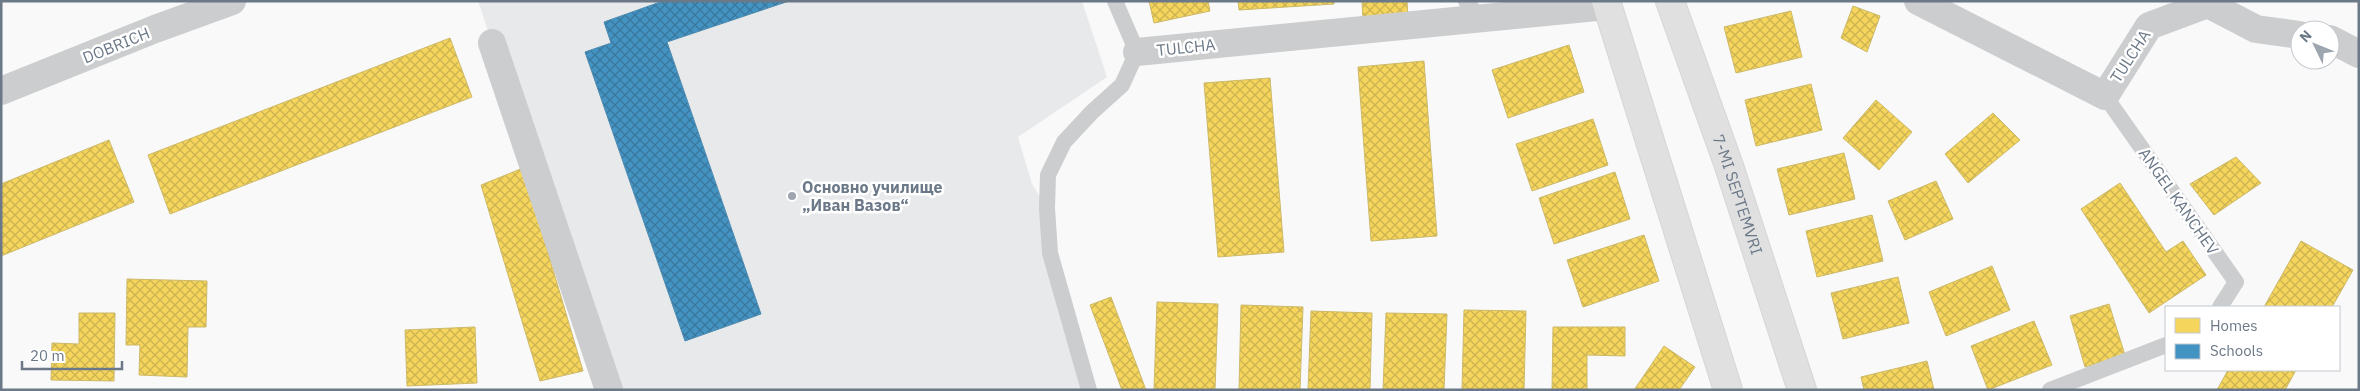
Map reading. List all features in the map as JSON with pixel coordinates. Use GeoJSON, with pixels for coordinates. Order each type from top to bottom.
{"type":"FeatureCollection","features":[{"type":"Feature","properties":{"kind":"main road","name":"7-MI SEPTEMVRI"},"geometry":{"type":"LineString","coordinates":[[1670,1],[1729,166],[1802,390]]}},
{"type":"Feature","properties":{"kind":"main road"},"geometry":{"type":"LineString","coordinates":[[1607,4],[1728,390]]}},
{"type":"Feature","properties":{"kind":"street","name":"DOBRICH"},"geometry":{"type":"LineString","coordinates":[[1,91],[155,29],[232,1]]}},
{"type":"Feature","properties":{"kind":"street","name":"TULCHA"},"geometry":{"type":"LineString","coordinates":[[1918,1],[2105,96],[2150,26],[2208,4],[2256,29],[2290,34]]}},
{"type":"Feature","properties":{"kind":"street","name":"TULCHA"},"geometry":{"type":"LineString","coordinates":[[1137,52],[1473,11],[1607,4]]}},
{"type":"Feature","properties":{"kind":"street"},"geometry":{"type":"LineString","coordinates":[[492,43],[609,390]]}},
{"type":"Feature","properties":{"kind":"street"},"geometry":{"type":"LineString","coordinates":[[2340,44],[2359,54]]}},
{"type":"Feature","properties":{"kind":"lane"},"geometry":{"type":"LineString","coordinates":[[1115,1],[1137,52]]}},
{"type":"Feature","properties":{"kind":"lane","name":"TULCHA"},"geometry":{"type":"LineString","coordinates":[[1089,390],[1050,253],[1047,208],[1048,175],[1064,142],[1092,112],[1122,85],[1137,52]]}},
{"type":"Feature","properties":{"kind":"lane","name":"ANGEL KANCHEV"},"geometry":{"type":"LineString","coordinates":[[2105,96],[2236,282],[2221,306]]}},
{"type":"Feature","properties":{"kind":"lane"},"geometry":{"type":"LineString","coordinates":[[2050,390],[2165,345]]}},
{"type":"Feature","properties":{"kind":"shaded area","name":"Основно училище „Иван Вазов“"},"geometry":{"type":"Polygon","coordinates":[[[478,1],[1082,1],[1107,77],[1018,137],[1032,184],[1047,208],[1089,390],[609,390],[478,1]]]}},
{"type":"Feature","properties":{"kind":"building: Homes"},"geometry":{"type":"Polygon","coordinates":[[[1149,1],[1208,1],[1210,11],[1154,23],[1149,1]]]}},
{"type":"Feature","properties":{"kind":"building: Homes"},"geometry":{"type":"Polygon","coordinates":[[[1238,1],[1334,1],[1334,4],[1239,10],[1238,1]]]}},
{"type":"Feature","properties":{"kind":"building: Homes"},"geometry":{"type":"Polygon","coordinates":[[[1362,1],[1407,1],[1408,18],[1363,20],[1362,1]]]}},
{"type":"Feature","properties":{"kind":"building: Homes"},"geometry":{"type":"Polygon","coordinates":[[[1853,6],[1880,16],[1867,52],[1841,38],[1853,6]]]}},
{"type":"Feature","properties":{"kind":"building: Homes"},"geometry":{"type":"Polygon","coordinates":[[[1791,11],[1802,57],[1736,73],[1724,27],[1791,11]]]}},
{"type":"Feature","properties":{"kind":"building: Homes"},"geometry":{"type":"Polygon","coordinates":[[[450,38],[472,97],[170,214],[148,155],[450,38]]]}},
{"type":"Feature","properties":{"kind":"building: Homes"},"geometry":{"type":"Polygon","coordinates":[[[1569,45],[1584,92],[1508,118],[1492,70],[1569,45]]]}},
{"type":"Feature","properties":{"kind":"building: Homes"},"geometry":{"type":"Polygon","coordinates":[[[1424,61],[1437,236],[1371,241],[1358,67],[1424,61]]]}},
{"type":"Feature","properties":{"kind":"building: Homes"},"geometry":{"type":"Polygon","coordinates":[[[1270,78],[1284,252],[1218,257],[1204,83],[1270,78]]]}},
{"type":"Feature","properties":{"kind":"building: Homes"},"geometry":{"type":"Polygon","coordinates":[[[1811,84],[1822,130],[1756,146],[1745,100],[1811,84]]]}},
{"type":"Feature","properties":{"kind":"building: Homes"},"geometry":{"type":"Polygon","coordinates":[[[1876,100],[1912,132],[1879,170],[1843,138],[1876,100]]]}},
{"type":"Feature","properties":{"kind":"building: Homes"},"geometry":{"type":"Polygon","coordinates":[[[1993,113],[2020,140],[1968,183],[1945,154],[1993,113]]]}},
{"type":"Feature","properties":{"kind":"building: Homes"},"geometry":{"type":"Polygon","coordinates":[[[1593,119],[1608,165],[1532,191],[1516,144],[1593,119]]]}},
{"type":"Feature","properties":{"kind":"building: Homes"},"geometry":{"type":"Polygon","coordinates":[[[109,140],[134,202],[1,256],[1,184],[109,140]]]}},
{"type":"Feature","properties":{"kind":"building: Homes"},"geometry":{"type":"Polygon","coordinates":[[[1844,153],[1855,199],[1789,215],[1777,169],[1844,153]]]}},
{"type":"Feature","properties":{"kind":"building: Homes"},"geometry":{"type":"Polygon","coordinates":[[[2236,157],[2261,183],[2214,215],[2190,184],[2236,157]]]}},
{"type":"Feature","properties":{"kind":"building: Homes"},"geometry":{"type":"Polygon","coordinates":[[[523,168],[583,371],[540,381],[481,185],[523,168]]]}},
{"type":"Feature","properties":{"kind":"building: Homes"},"geometry":{"type":"Polygon","coordinates":[[[1615,172],[1630,219],[1554,244],[1539,198],[1615,172]]]}},
{"type":"Feature","properties":{"kind":"building: Homes"},"geometry":{"type":"Polygon","coordinates":[[[1936,181],[1953,219],[1905,240],[1888,201],[1936,181]]]}},
{"type":"Feature","properties":{"kind":"building: Homes"},"geometry":{"type":"Polygon","coordinates":[[[2120,183],[2166,252],[2183,241],[2206,275],[2149,313],[2081,209],[2120,183]]]}},
{"type":"Feature","properties":{"kind":"building: Homes"},"geometry":{"type":"Polygon","coordinates":[[[1872,215],[1883,261],[1817,277],[1806,231],[1872,215]]]}},
{"type":"Feature","properties":{"kind":"building: Homes"},"geometry":{"type":"Polygon","coordinates":[[[1644,235],[1659,281],[1583,307],[1567,260],[1644,235]]]}},
{"type":"Feature","properties":{"kind":"building: Homes"},"geometry":{"type":"Polygon","coordinates":[[[2301,241],[2353,270],[2333,306],[2265,306],[2301,241]]]}},
{"type":"Feature","properties":{"kind":"building: Homes"},"geometry":{"type":"Polygon","coordinates":[[[1992,266],[2010,310],[1946,336],[1929,292],[1992,266]]]}},
{"type":"Feature","properties":{"kind":"building: Homes"},"geometry":{"type":"Polygon","coordinates":[[[1898,277],[1909,323],[1843,339],[1831,293],[1898,277]]]}},
{"type":"Feature","properties":{"kind":"building: Homes"},"geometry":{"type":"Polygon","coordinates":[[[127,279],[207,281],[206,327],[188,327],[187,377],[139,375],[140,345],[126,345],[127,279]]]}},
{"type":"Feature","properties":{"kind":"building: Homes"},"geometry":{"type":"Polygon","coordinates":[[[1111,297],[1146,390],[1122,390],[1090,305],[1111,297]]]}},
{"type":"Feature","properties":{"kind":"building: Homes"},"geometry":{"type":"Polygon","coordinates":[[[1157,302],[1218,304],[1215,390],[1154,389],[1157,302]]]}},
{"type":"Feature","properties":{"kind":"building: Homes"},"geometry":{"type":"Polygon","coordinates":[[[2109,304],[2125,355],[2085,367],[2070,316],[2109,304]]]}},
{"type":"Feature","properties":{"kind":"building: Homes"},"geometry":{"type":"Polygon","coordinates":[[[1241,305],[1303,307],[1300,390],[1239,390],[1241,305]]]}},
{"type":"Feature","properties":{"kind":"building: Homes"},"geometry":{"type":"Polygon","coordinates":[[[1464,310],[1526,311],[1524,390],[1462,390],[1464,310]]]}},
{"type":"Feature","properties":{"kind":"building: Homes"},"geometry":{"type":"Polygon","coordinates":[[[1311,311],[1372,313],[1370,390],[1308,390],[1311,311]]]}},
{"type":"Feature","properties":{"kind":"building: Homes"},"geometry":{"type":"Polygon","coordinates":[[[79,313],[115,313],[114,381],[51,380],[52,343],[79,344],[79,313]]]}},
{"type":"Feature","properties":{"kind":"building: Homes"},"geometry":{"type":"Polygon","coordinates":[[[1386,313],[1447,314],[1444,390],[1383,390],[1386,313]]]}},
{"type":"Feature","properties":{"kind":"building: Homes"},"geometry":{"type":"Polygon","coordinates":[[[2034,321],[2052,365],[1988,390],[1971,346],[2034,321]]]}},
{"type":"Feature","properties":{"kind":"building: Homes"},"geometry":{"type":"Polygon","coordinates":[[[475,327],[477,383],[407,386],[405,330],[475,327]]]}},
{"type":"Feature","properties":{"kind":"building: Homes"},"geometry":{"type":"Polygon","coordinates":[[[1553,327],[1625,327],[1625,356],[1587,355],[1587,390],[1552,390],[1553,327]]]}},
{"type":"Feature","properties":{"kind":"building: Homes"},"geometry":{"type":"Polygon","coordinates":[[[1664,346],[1695,367],[1679,390],[1634,390],[1664,346]]]}},
{"type":"Feature","properties":{"kind":"building: Homes"},"geometry":{"type":"Polygon","coordinates":[[[1927,361],[1934,390],[1864,390],[1861,377],[1927,361]]]}},
{"type":"Feature","properties":{"kind":"building: Homes"},"geometry":{"type":"Polygon","coordinates":[[[2227,371],[2295,371],[2285,390],[2217,390],[2227,371]]]}},
{"type":"Feature","properties":{"kind":"building: Schools"},"geometry":{"type":"Polygon","coordinates":[[[663,1],[789,1],[667,42],[761,314],[685,341],[585,52],[611,43],[604,22],[663,1]]]}},
{"type":"Feature","properties":{"kind":"place","name":"Основно училище „Иван Вазов“"},"geometry":{"type":"Point","coordinates":[792,196]}}]}
